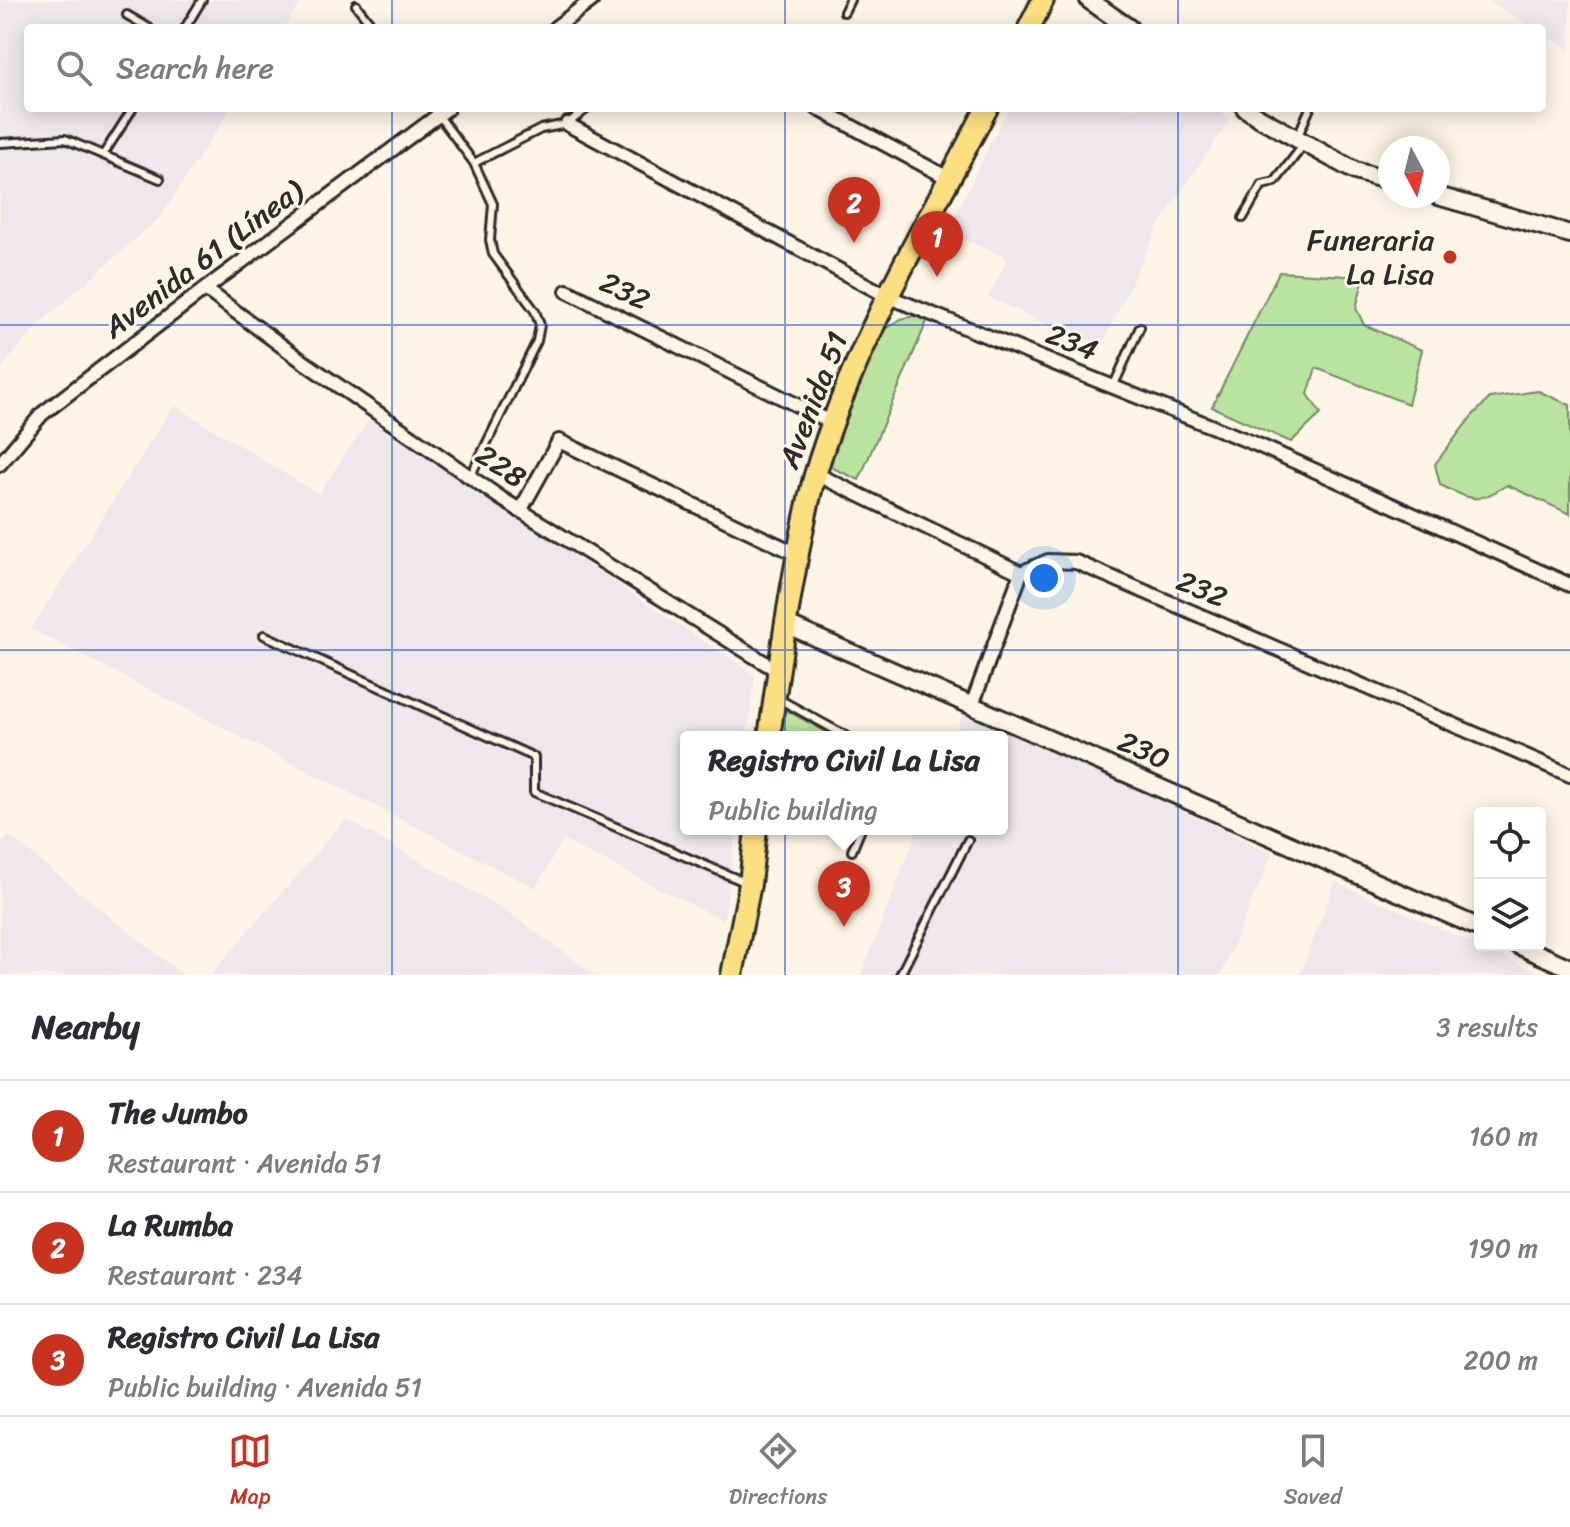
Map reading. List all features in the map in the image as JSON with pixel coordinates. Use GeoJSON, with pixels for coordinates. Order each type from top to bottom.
{"type":"FeatureCollection","features":[{"type":"Feature","properties":{"kind":"main road"},"geometry":{"type":"LineString","coordinates":[[1031,24],[1043,0]]}},
{"type":"Feature","properties":{"kind":"main road","name":"Avenida 51"},"geometry":{"type":"LineString","coordinates":[[770,731],[805,514],[833,423],[887,296],[985,112]]}},
{"type":"Feature","properties":{"kind":"main road"},"geometry":{"type":"LineString","coordinates":[[732,975],[750,884],[755,835]]}},
{"type":"Feature","properties":{"kind":"street"},"geometry":{"type":"LineString","coordinates":[[560,24],[592,0]]}},
{"type":"Feature","properties":{"kind":"street"},"geometry":{"type":"LineString","coordinates":[[1089,0],[1123,24]]}},
{"type":"Feature","properties":{"kind":"street","name":"Avenida 61 (Línea)"},"geometry":{"type":"LineString","coordinates":[[0,464],[42,414],[437,112]]}},
{"type":"Feature","properties":{"kind":"street"},"geometry":{"type":"LineString","coordinates":[[824,112],[950,179]]}},
{"type":"Feature","properties":{"kind":"street"},"geometry":{"type":"LineString","coordinates":[[1252,112],[1355,171],[1378,178]]}},
{"type":"Feature","properties":{"kind":"street","name":"234"},"geometry":{"type":"LineString","coordinates":[[567,124],[887,296],[1258,445],[1570,585]]}},
{"type":"Feature","properties":{"kind":"street"},"geometry":{"type":"LineString","coordinates":[[1450,199],[1570,234]]}},
{"type":"Feature","properties":{"kind":"street","name":"228"},"geometry":{"type":"LineString","coordinates":[[205,289],[301,360],[520,511],[778,671]]}},
{"type":"Feature","properties":{"kind":"street","name":"232"},"geometry":{"type":"LineString","coordinates":[[567,291],[833,423]]}},
{"type":"Feature","properties":{"kind":"street"},"geometry":{"type":"LineString","coordinates":[[520,511],[559,441],[797,554]]}},
{"type":"Feature","properties":{"kind":"street"},"geometry":{"type":"LineString","coordinates":[[816,474],[1021,573],[972,705]]}},
{"type":"Feature","properties":{"kind":"street","name":"232"},"geometry":{"type":"LineString","coordinates":[[1021,573],[1048,561],[1076,562],[1570,775]]}},
{"type":"Feature","properties":{"kind":"street","name":"230"},"geometry":{"type":"LineString","coordinates":[[785,624],[1474,925]]}},
{"type":"Feature","properties":{"kind":"street"},"geometry":{"type":"LineString","coordinates":[[1532,951],[1570,968]]}},
{"type":"Feature","properties":{"kind":"lane"},"geometry":{"type":"LineString","coordinates":[[187,24],[202,0]]}},
{"type":"Feature","properties":{"kind":"lane"},"geometry":{"type":"LineString","coordinates":[[844,12],[850,0]]}},
{"type":"Feature","properties":{"kind":"lane"},"geometry":{"type":"LineString","coordinates":[[356,5],[371,24]]}},
{"type":"Feature","properties":{"kind":"lane"},"geometry":{"type":"LineString","coordinates":[[127,15],[142,24]]}},
{"type":"Feature","properties":{"kind":"lane"},"geometry":{"type":"LineString","coordinates":[[103,155],[130,112]]}},
{"type":"Feature","properties":{"kind":"lane"},"geometry":{"type":"LineString","coordinates":[[441,112],[474,163],[493,204],[490,240],[493,254],[535,311],[540,325],[537,341],[470,477]]}},
{"type":"Feature","properties":{"kind":"lane"},"geometry":{"type":"LineString","coordinates":[[474,163],[541,129],[567,124],[583,112]]}},
{"type":"Feature","properties":{"kind":"lane"},"geometry":{"type":"LineString","coordinates":[[1243,218],[1262,185],[1275,182],[1301,141],[1309,112]]}},
{"type":"Feature","properties":{"kind":"lane"},"geometry":{"type":"LineString","coordinates":[[0,143],[65,139],[160,179]]}},
{"type":"Feature","properties":{"kind":"lane"},"geometry":{"type":"LineString","coordinates":[[1113,387],[1140,327]]}},
{"type":"Feature","properties":{"kind":"lane"},"geometry":{"type":"LineString","coordinates":[[264,635],[534,757],[534,792],[750,884]]}},
{"type":"Feature","properties":{"kind":"lane"},"geometry":{"type":"LineString","coordinates":[[775,697],[837,731]]}},
{"type":"Feature","properties":{"kind":"lane"},"geometry":{"type":"LineString","coordinates":[[852,851],[859,835]]}},
{"type":"Feature","properties":{"kind":"lane"},"geometry":{"type":"LineString","coordinates":[[900,975],[968,840]]}},
{"type":"Feature","properties":{"kind":"shaded area"},"geometry":{"type":"Polygon","coordinates":[[[0,0],[302,0],[287,24],[24,24],[24,112],[228,112],[161,216],[42,322],[0,369],[0,0]]]}},
{"type":"Feature","properties":{"kind":"shaded area"},"geometry":{"type":"Polygon","coordinates":[[[1487,0],[1570,0],[1570,50],[1546,35],[1546,24],[1527,24],[1487,0]]]}},
{"type":"Feature","properties":{"kind":"shaded area"},"geometry":{"type":"Polygon","coordinates":[[[1008,112],[1219,112],[1230,119],[1161,222],[1099,350],[989,297],[1007,259],[948,230],[1008,112]]]}},
{"type":"Feature","properties":{"kind":"shaded area"},"geometry":{"type":"Polygon","coordinates":[[[174,405],[318,494],[369,420],[755,675],[748,731],[680,731],[680,835],[735,835],[724,921],[563,840],[535,888],[31,629],[174,405]]]}},
{"type":"Feature","properties":{"kind":"shaded area"},"geometry":{"type":"Polygon","coordinates":[[[965,708],[1272,853],[1221,975],[861,975],[916,835],[1008,835],[1008,731],[956,731],[965,708]]]}},
{"type":"Feature","properties":{"kind":"shaded area"},"geometry":{"type":"Polygon","coordinates":[[[346,819],[505,910],[595,975],[210,975],[346,819]]]}},
{"type":"Feature","properties":{"kind":"shaded area"},"geometry":{"type":"Polygon","coordinates":[[[9,836],[183,975],[0,975],[0,845],[9,836]]]}},
{"type":"Feature","properties":{"kind":"shaded area"},"geometry":{"type":"Polygon","coordinates":[[[1335,882],[1474,944],[1474,951],[1490,951],[1544,975],[1300,975],[1335,882]]]}},
{"type":"Feature","properties":{"kind":"green space"},"geometry":{"type":"Polygon","coordinates":[[[1279,272],[1364,277],[1356,308],[1364,325],[1422,350],[1408,404],[1316,368],[1308,394],[1321,414],[1291,442],[1212,407],[1279,272]]]}},
{"type":"Feature","properties":{"kind":"green space"},"geometry":{"type":"Polygon","coordinates":[[[914,316],[928,319],[859,480],[826,465],[867,360],[885,329],[901,319],[914,316]]]}},
{"type":"Feature","properties":{"kind":"green space"},"geometry":{"type":"Polygon","coordinates":[[[1538,391],[1570,405],[1570,514],[1507,485],[1488,496],[1474,498],[1440,485],[1435,464],[1490,398],[1538,391]]]}},
{"type":"Feature","properties":{"kind":"green space"},"geometry":{"type":"Polygon","coordinates":[[[784,709],[824,731],[780,731],[784,709]]]}},
{"type":"Feature","properties":{"kind":"place","name":"La Rumba"},"geometry":{"type":"Point","coordinates":[854,243]}},
{"type":"Feature","properties":{"kind":"place","name":"Funeraria La Lisa"},"geometry":{"type":"Point","coordinates":[1450,257]}},
{"type":"Feature","properties":{"kind":"place","name":"The Jumbo"},"geometry":{"type":"Point","coordinates":[937,277]}},
{"type":"Feature","properties":{"kind":"place","name":"Registro Civil La Lisa"},"geometry":{"type":"Point","coordinates":[844,927]}}]}
